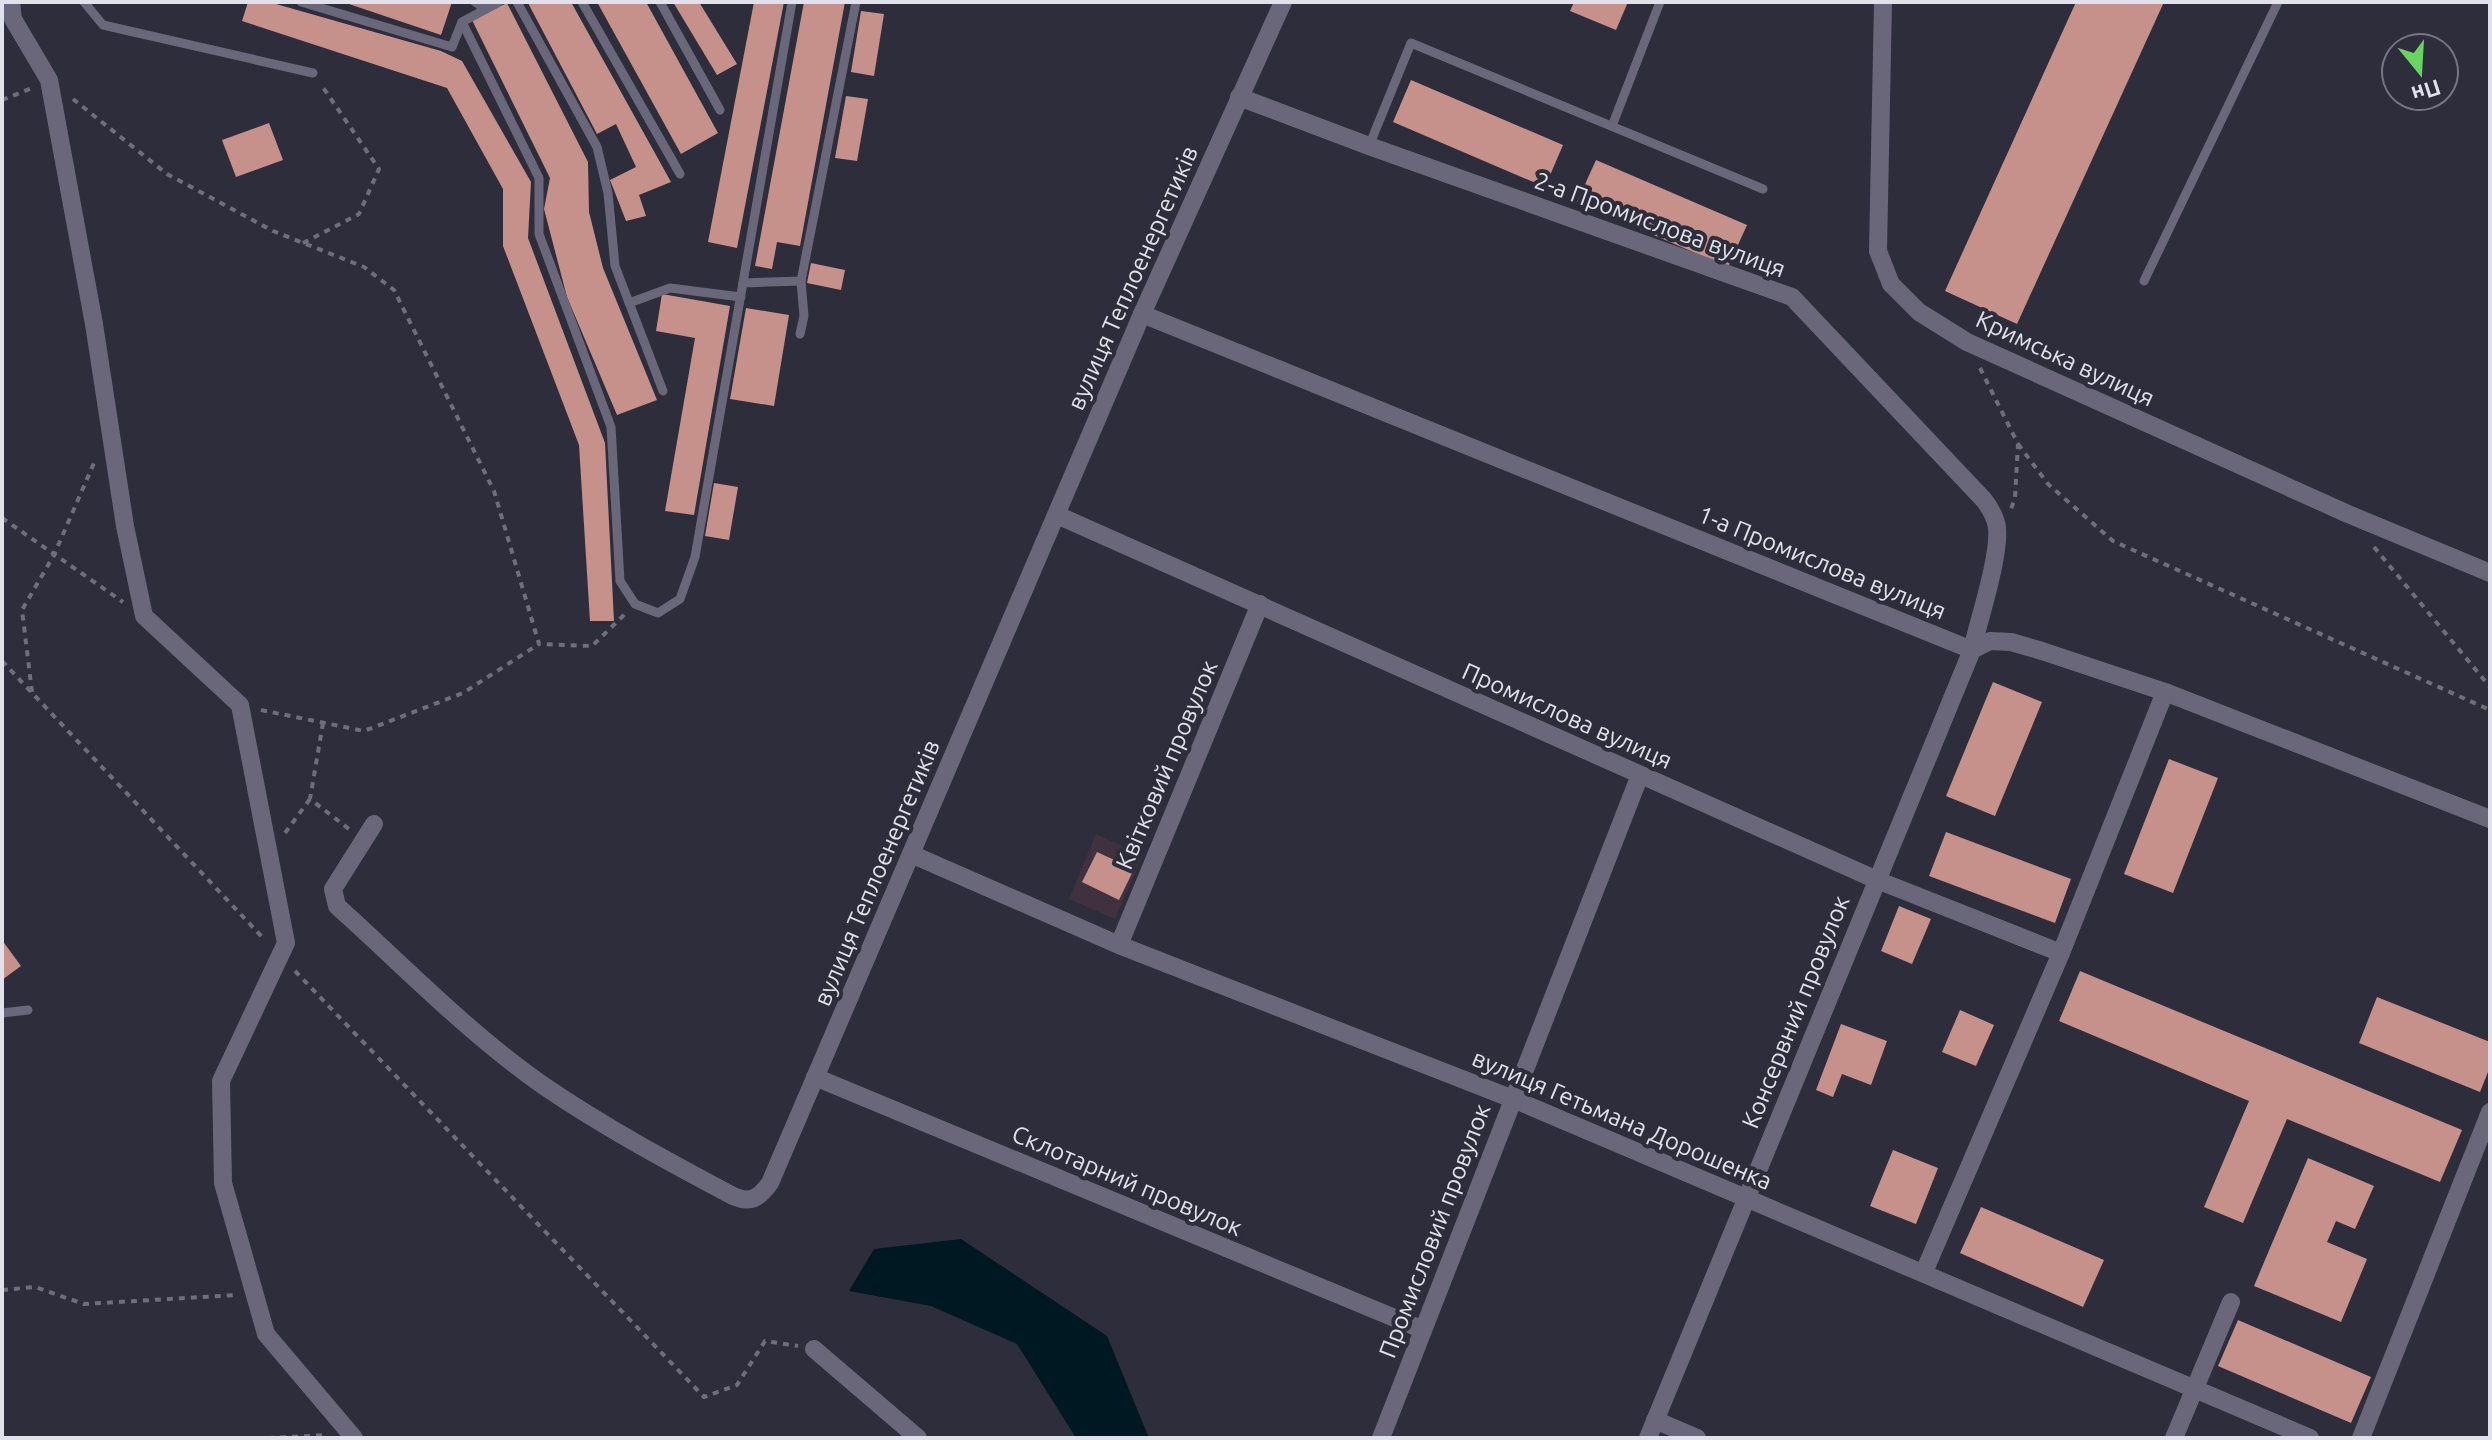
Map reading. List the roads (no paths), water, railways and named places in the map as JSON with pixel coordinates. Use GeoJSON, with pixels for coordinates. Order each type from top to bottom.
{"type":"FeatureCollection","features":[{"type":"Feature","properties":{"kind":"street"},"geometry":{"type":"LineString","coordinates":[[11,2],[13,19],[49,80],[94,324],[125,526],[144,616],[240,705],[286,943],[221,1081],[223,1183],[266,1334],[352,1436]]}},
{"type":"Feature","properties":{"kind":"street","name":"вулиця Теплоенергетиків"},"geometry":{"type":"LineString","coordinates":[[369,832],[333,889],[337,906],[485,1041],[544,1086],[651,1153],[744,1201],[755,1200],[770,1183],[1142,314],[1283,2]]}},
{"type":"Feature","properties":{"kind":"street","name":"Кримська вулиця"},"geometry":{"type":"LineString","coordinates":[[1883,2],[1878,251],[1891,284],[1919,312],[1967,342],[2348,514],[2490,573]]}},
{"type":"Feature","properties":{"kind":"street","name":"2-а Промислова вулиця"},"geometry":{"type":"LineString","coordinates":[[1239,97],[1792,297],[1991,509],[1997,525],[1997,545],[1972,650]]}},
{"type":"Feature","properties":{"kind":"street","name":"1-а Промислова вулиця"},"geometry":{"type":"LineString","coordinates":[[1142,314],[1972,650]]}},
{"type":"Feature","properties":{"kind":"street","name":"Промислова вулиця"},"geometry":{"type":"LineString","coordinates":[[1057,515],[1877,880],[2061,953]]}},
{"type":"Feature","properties":{"kind":"street","name":"Квітковий провулок"},"geometry":{"type":"LineString","coordinates":[[1119,945],[1260,604]]}},
{"type":"Feature","properties":{"kind":"street"},"geometry":{"type":"LineString","coordinates":[[1972,650],[1990,641],[2011,642],[2165,692],[2490,819]]}},
{"type":"Feature","properties":{"kind":"street","name":"Консервний провулок"},"geometry":{"type":"LineString","coordinates":[[1648,1438],[1972,650]]}},
{"type":"Feature","properties":{"kind":"street"},"geometry":{"type":"LineString","coordinates":[[1924,1272],[2061,953],[2165,692]]}},
{"type":"Feature","properties":{"kind":"street","name":"Промисловий провулок"},"geometry":{"type":"LineString","coordinates":[[1381,1438],[1421,1329],[1640,775]]}},
{"type":"Feature","properties":{"kind":"street","name":"вулиця Гетьмана Дорошенка"},"geometry":{"type":"LineString","coordinates":[[911,854],[1119,945],[1513,1099],[2310,1438]]}},
{"type":"Feature","properties":{"kind":"street","name":"Склотарний провулок"},"geometry":{"type":"LineString","coordinates":[[815,1077],[1421,1329]]}},
{"type":"Feature","properties":{"kind":"street"},"geometry":{"type":"LineString","coordinates":[[2361,1438],[2488,1121]]}},
{"type":"Feature","properties":{"kind":"street"},"geometry":{"type":"LineString","coordinates":[[2174,1438],[2231,1302]]}},
{"type":"Feature","properties":{"kind":"street"},"geometry":{"type":"LineString","coordinates":[[814,1349],[918,1438]]}},
{"type":"Feature","properties":{"kind":"street"},"geometry":{"type":"LineString","coordinates":[[1655,1420],[1697,1438]]}},
{"type":"Feature","properties":{"kind":"lane"},"geometry":{"type":"LineString","coordinates":[[84,2],[103,25],[313,73]]}},
{"type":"Feature","properties":{"kind":"lane"},"geometry":{"type":"LineString","coordinates":[[301,2],[452,47],[462,22],[499,2]]}},
{"type":"Feature","properties":{"kind":"lane"},"geometry":{"type":"LineString","coordinates":[[475,2],[486,9]]}},
{"type":"Feature","properties":{"kind":"lane"},"geometry":{"type":"LineString","coordinates":[[517,2],[597,147],[608,193],[615,266],[663,391]]}},
{"type":"Feature","properties":{"kind":"lane"},"geometry":{"type":"LineString","coordinates":[[582,2],[680,174]]}},
{"type":"Feature","properties":{"kind":"lane"},"geometry":{"type":"LineString","coordinates":[[660,2],[720,110]]}},
{"type":"Feature","properties":{"kind":"lane"},"geometry":{"type":"LineString","coordinates":[[462,22],[539,178],[539,234],[611,427],[620,581],[635,604],[658,613],[680,599],[695,557],[792,2]]}},
{"type":"Feature","properties":{"kind":"lane"},"geometry":{"type":"LineString","coordinates":[[800,334],[804,316],[801,281],[856,2]]}},
{"type":"Feature","properties":{"kind":"lane"},"geometry":{"type":"LineString","coordinates":[[1612,126],[1660,2]]}},
{"type":"Feature","properties":{"kind":"lane"},"geometry":{"type":"LineString","coordinates":[[2144,281],[2278,2]]}},
{"type":"Feature","properties":{"kind":"lane"},"geometry":{"type":"LineString","coordinates":[[1369,146],[1411,43],[1763,189]]}},
{"type":"Feature","properties":{"kind":"lane"},"geometry":{"type":"LineString","coordinates":[[743,283],[801,281]]}},
{"type":"Feature","properties":{"kind":"lane"},"geometry":{"type":"LineString","coordinates":[[629,303],[670,288],[741,297]]}},
{"type":"Feature","properties":{"kind":"lane"},"geometry":{"type":"LineString","coordinates":[[2,1013],[28,1010]]}},
{"type":"Feature","properties":{"kind":"water"},"geometry":{"type":"Polygon","coordinates":[[[961,1239],[1107,1336],[1149,1438],[1076,1438],[1017,1344],[931,1306],[849,1291],[874,1249],[961,1239]]]}}]}
